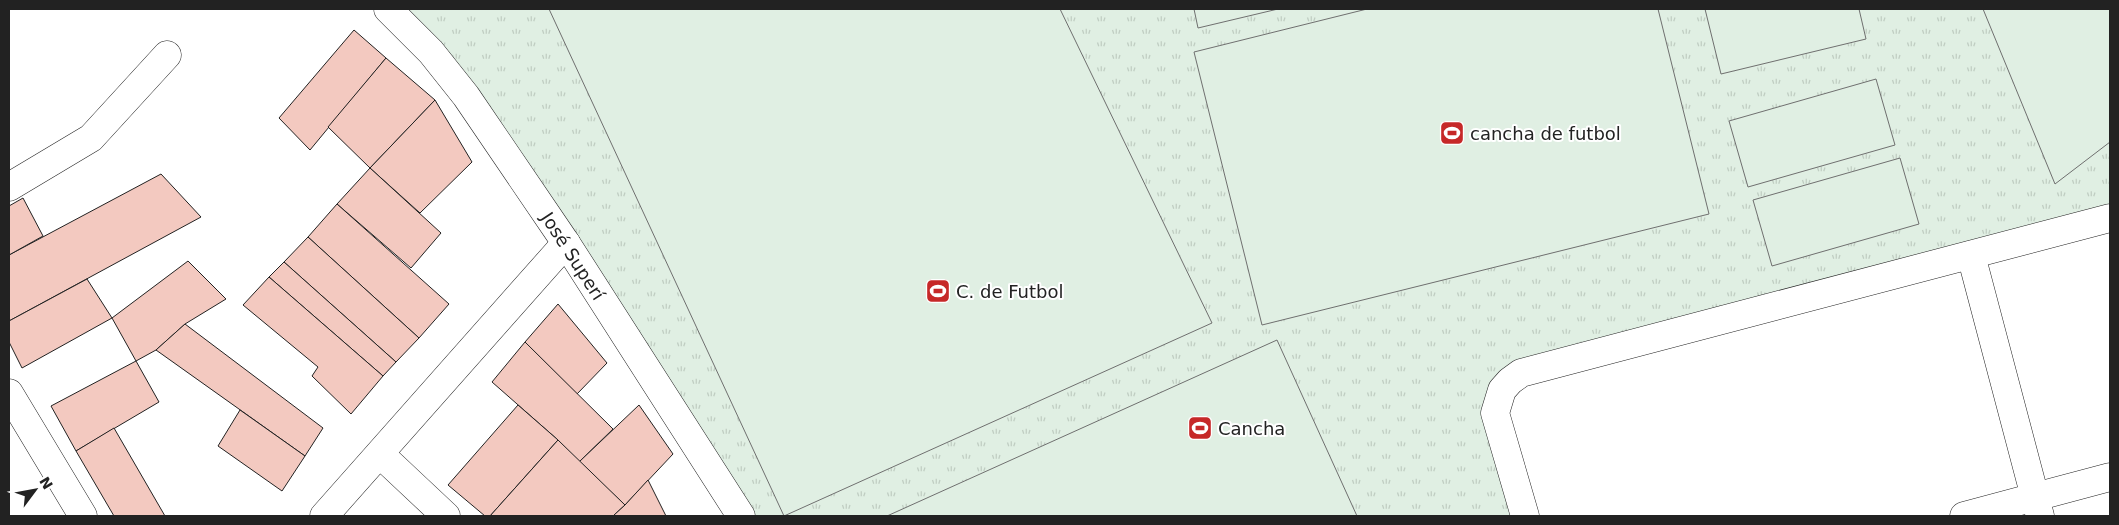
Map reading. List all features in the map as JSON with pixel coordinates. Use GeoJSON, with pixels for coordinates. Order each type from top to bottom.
{"type":"FeatureCollection","features":[{"type":"Feature","properties":{"kind":"street","name":"José Superí"},"geometry":{"type":"LineString","coordinates":[[388,9],[431,52],[466,96],[566,243],[741,516]]}},
{"type":"Feature","properties":{"kind":"street"},"geometry":{"type":"LineString","coordinates":[[9,187],[91,138],[168,54]]}},
{"type":"Feature","properties":{"kind":"street"},"geometry":{"type":"LineString","coordinates":[[1525,516],[1495,413],[1502,390],[1521,373],[2110,218]]}},
{"type":"Feature","properties":{"kind":"street"},"geometry":{"type":"LineString","coordinates":[[324,516],[566,243]]}},
{"type":"Feature","properties":{"kind":"street"},"geometry":{"type":"LineString","coordinates":[[1971,255],[2038,507]]}},
{"type":"Feature","properties":{"kind":"street"},"geometry":{"type":"LineString","coordinates":[[9,393],[83,516]]}},
{"type":"Feature","properties":{"kind":"street"},"geometry":{"type":"LineString","coordinates":[[380,454],[446,516]]}},
{"type":"Feature","properties":{"kind":"street"},"geometry":{"type":"LineString","coordinates":[[1964,516],[2038,507],[2110,477]]}},
{"type":"Feature","properties":{"kind":"green space"},"geometry":{"type":"Polygon","coordinates":[[[380,9],[2110,9],[2110,220],[1510,381],[1495,413],[1523,516],[734,516],[476,112],[380,9]]]}},
{"type":"Feature","properties":{"kind":"green space","name":"C. de Futbol"},"geometry":{"type":"Polygon","coordinates":[[[549,9],[1060,9],[1212,323],[784,516],[549,9]]]}},
{"type":"Feature","properties":{"kind":"green space"},"geometry":{"type":"Polygon","coordinates":[[[1194,9],[1278,9],[1198,28],[1194,9]]]}},
{"type":"Feature","properties":{"kind":"green space","name":"cancha de futbol"},"geometry":{"type":"Polygon","coordinates":[[[1367,9],[1658,9],[1709,214],[1262,325],[1194,52],[1367,9]]]}},
{"type":"Feature","properties":{"kind":"green space"},"geometry":{"type":"Polygon","coordinates":[[[1705,9],[1859,9],[1866,39],[1721,74],[1705,9]]]}},
{"type":"Feature","properties":{"kind":"green space"},"geometry":{"type":"Polygon","coordinates":[[[1983,9],[2110,9],[2110,142],[2055,184],[1983,9]]]}},
{"type":"Feature","properties":{"kind":"green space"},"geometry":{"type":"Polygon","coordinates":[[[1876,79],[1895,145],[1748,187],[1729,121],[1876,79]]]}},
{"type":"Feature","properties":{"kind":"green space"},"geometry":{"type":"Polygon","coordinates":[[[1900,158],[1919,224],[1772,266],[1753,200],[1900,158]]]}},
{"type":"Feature","properties":{"kind":"green space","name":"Cancha"},"geometry":{"type":"Polygon","coordinates":[[[1277,340],[1357,516],[887,516],[1277,340]]]}},
{"type":"Feature","properties":{"kind":"building"},"geometry":{"type":"Polygon","coordinates":[[[354,30],[386,58],[310,150],[279,118],[354,30]]]}},
{"type":"Feature","properties":{"kind":"building"},"geometry":{"type":"Polygon","coordinates":[[[386,58],[435,100],[370,168],[328,127],[386,58]]]}},
{"type":"Feature","properties":{"kind":"building"},"geometry":{"type":"Polygon","coordinates":[[[435,100],[472,162],[420,213],[370,168],[435,100]]]}},
{"type":"Feature","properties":{"kind":"building"},"geometry":{"type":"Polygon","coordinates":[[[370,168],[441,233],[411,268],[337,204],[370,168]]]}},
{"type":"Feature","properties":{"kind":"building"},"geometry":{"type":"Polygon","coordinates":[[[161,174],[201,217],[9,321],[9,255],[161,174]]]}},
{"type":"Feature","properties":{"kind":"building"},"geometry":{"type":"Polygon","coordinates":[[[23,198],[43,236],[9,255],[9,206],[23,198]]]}},
{"type":"Feature","properties":{"kind":"building"},"geometry":{"type":"Polygon","coordinates":[[[337,204],[449,304],[419,338],[308,237],[337,204]]]}},
{"type":"Feature","properties":{"kind":"building"},"geometry":{"type":"Polygon","coordinates":[[[308,237],[419,338],[396,362],[284,262],[308,237]]]}},
{"type":"Feature","properties":{"kind":"building"},"geometry":{"type":"Polygon","coordinates":[[[188,261],[226,299],[185,324],[156,350],[136,361],[112,318],[188,261]]]}},
{"type":"Feature","properties":{"kind":"building"},"geometry":{"type":"Polygon","coordinates":[[[284,262],[396,362],[383,376],[269,277],[284,262]]]}},
{"type":"Feature","properties":{"kind":"building"},"geometry":{"type":"Polygon","coordinates":[[[269,277],[383,376],[351,414],[312,376],[318,367],[243,305],[269,277]]]}},
{"type":"Feature","properties":{"kind":"building"},"geometry":{"type":"Polygon","coordinates":[[[87,279],[112,318],[22,368],[9,342],[9,321],[87,279]]]}},
{"type":"Feature","properties":{"kind":"building"},"geometry":{"type":"Polygon","coordinates":[[[558,304],[607,363],[577,394],[525,342],[558,304]]]}},
{"type":"Feature","properties":{"kind":"building"},"geometry":{"type":"Polygon","coordinates":[[[185,324],[323,428],[305,456],[156,350],[185,324]]]}},
{"type":"Feature","properties":{"kind":"building"},"geometry":{"type":"Polygon","coordinates":[[[525,342],[613,429],[579,462],[558,440],[492,382],[525,342]]]}},
{"type":"Feature","properties":{"kind":"building"},"geometry":{"type":"Polygon","coordinates":[[[136,361],[159,402],[76,451],[51,406],[136,361]]]}},
{"type":"Feature","properties":{"kind":"building"},"geometry":{"type":"Polygon","coordinates":[[[518,405],[558,440],[490,516],[485,516],[448,485],[518,405]]]}},
{"type":"Feature","properties":{"kind":"building"},"geometry":{"type":"Polygon","coordinates":[[[639,405],[673,454],[625,505],[579,462],[639,405]]]}},
{"type":"Feature","properties":{"kind":"building"},"geometry":{"type":"Polygon","coordinates":[[[240,410],[305,456],[282,491],[218,446],[240,410]]]}},
{"type":"Feature","properties":{"kind":"building"},"geometry":{"type":"Polygon","coordinates":[[[114,428],[165,516],[114,516],[76,451],[114,428]]]}},
{"type":"Feature","properties":{"kind":"building"},"geometry":{"type":"Polygon","coordinates":[[[558,440],[625,505],[613,516],[490,516],[558,440]]]}},
{"type":"Feature","properties":{"kind":"building"},"geometry":{"type":"Polygon","coordinates":[[[648,480],[666,516],[613,516],[625,505],[648,480]]]}},
{"type":"Feature","properties":{"kind":"place","name":"cancha de futbol"},"geometry":{"type":"Point","coordinates":[1452,133]}},
{"type":"Feature","properties":{"kind":"place","name":"C. de Futbol"},"geometry":{"type":"Point","coordinates":[938,291]}},
{"type":"Feature","properties":{"kind":"place","name":"Cancha"},"geometry":{"type":"Point","coordinates":[1200,428]}}]}
